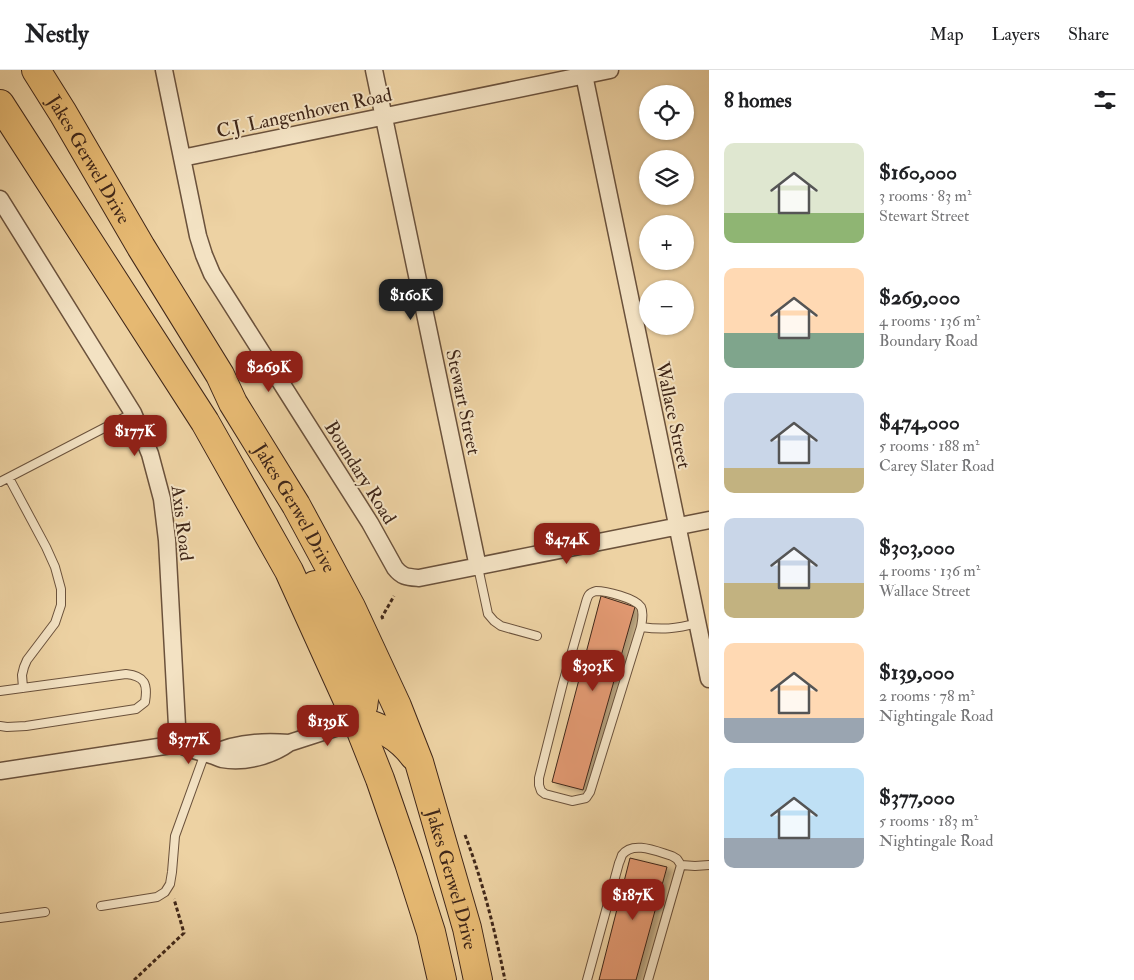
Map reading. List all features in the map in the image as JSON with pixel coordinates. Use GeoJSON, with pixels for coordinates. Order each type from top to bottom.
{"type":"FeatureCollection","features":[{"type":"Feature","properties":{"kind":"highway","name":"Jakes Gerwel Drive"},"geometry":{"type":"LineString","coordinates":[[36,70],[141,248],[220,375],[233,403],[296,504],[351,607],[398,706],[419,762],[467,928],[478,980]]}},
{"type":"Feature","properties":{"kind":"highway","name":"Jakes Gerwel Drive"},"geometry":{"type":"LineString","coordinates":[[0,104],[205,422],[289,571],[358,721],[380,779],[431,932],[442,980]]}},
{"type":"Feature","properties":{"kind":"highway"},"geometry":{"type":"LineString","coordinates":[[220,375],[225,414],[232,434],[296,549],[355,665],[364,694],[364,705],[358,721],[377,727],[392,735],[405,744],[419,762]]}},
{"type":"Feature","properties":{"kind":"street","name":"Boundary Road"},"geometry":{"type":"LineString","coordinates":[[164,70],[198,236],[212,274],[370,523],[395,568],[400,574],[419,578],[478,566]]}},
{"type":"Feature","properties":{"kind":"street","name":"Stewart Street"},"geometry":{"type":"LineString","coordinates":[[374,70],[478,566]]}},
{"type":"Feature","properties":{"kind":"street","name":"C.J. Langenhoven Road"},"geometry":{"type":"LineString","coordinates":[[182,158],[384,117],[583,73],[610,70]]}},
{"type":"Feature","properties":{"kind":"street","name":"Wallace Street"},"geometry":{"type":"LineString","coordinates":[[583,73],[709,679]]}},
{"type":"Feature","properties":{"kind":"street","name":"Axis Road"},"geometry":{"type":"LineString","coordinates":[[0,199],[133,414],[150,454],[162,499],[167,540],[178,744]]}},
{"type":"Feature","properties":{"kind":"street"},"geometry":{"type":"LineString","coordinates":[[478,566],[709,520]]}},
{"type":"Feature","properties":{"kind":"street"},"geometry":{"type":"LineString","coordinates":[[0,771],[178,744],[220,759],[254,758],[280,750],[289,743],[358,721]]}},
{"type":"Feature","properties":{"kind":"lane"},"geometry":{"type":"LineString","coordinates":[[0,482],[133,414]]}},
{"type":"Feature","properties":{"kind":"lane"},"geometry":{"type":"LineString","coordinates":[[9,478],[46,547],[61,589],[61,606],[55,623],[27,660],[24,667],[22,675],[23,688]]}},
{"type":"Feature","properties":{"kind":"lane"},"geometry":{"type":"LineString","coordinates":[[478,566],[488,614],[501,626],[537,636]]}},
{"type":"Feature","properties":{"kind":"lane"},"geometry":{"type":"LineString","coordinates":[[596,590],[636,602],[642,608],[643,615],[640,627],[590,792],[586,798],[572,801],[545,794],[541,791],[539,778],[588,595],[596,590]]}},
{"type":"Feature","properties":{"kind":"lane"},"geometry":{"type":"LineString","coordinates":[[640,627],[656,629],[676,628],[698,624]]}},
{"type":"Feature","properties":{"kind":"lane"},"geometry":{"type":"LineString","coordinates":[[0,691],[126,674],[137,676],[144,681],[147,692],[145,702],[136,709],[26,726],[0,726]]}},
{"type":"Feature","properties":{"kind":"lane"},"geometry":{"type":"LineString","coordinates":[[102,906],[157,897],[165,892],[170,884],[175,836],[208,754]]}},
{"type":"Feature","properties":{"kind":"lane"},"geometry":{"type":"LineString","coordinates":[[586,980],[622,855],[630,849],[638,848],[672,856],[681,865],[709,865]]}},
{"type":"Feature","properties":{"kind":"lane"},"geometry":{"type":"LineString","coordinates":[[648,980],[681,865]]}},
{"type":"Feature","properties":{"kind":"lane"},"geometry":{"type":"LineString","coordinates":[[0,918],[45,912]]}},
{"type":"Feature","properties":{"kind":"path"},"geometry":{"type":"LineString","coordinates":[[134,980],[184,933],[170,884]]}},
{"type":"Feature","properties":{"kind":"building"},"geometry":{"type":"Polygon","coordinates":[[[601,596],[635,607],[583,790],[552,782],[601,596]]]}},
{"type":"Feature","properties":{"kind":"building"},"geometry":{"type":"Polygon","coordinates":[[[630,858],[667,867],[636,980],[599,980],[630,858]]]}}]}
